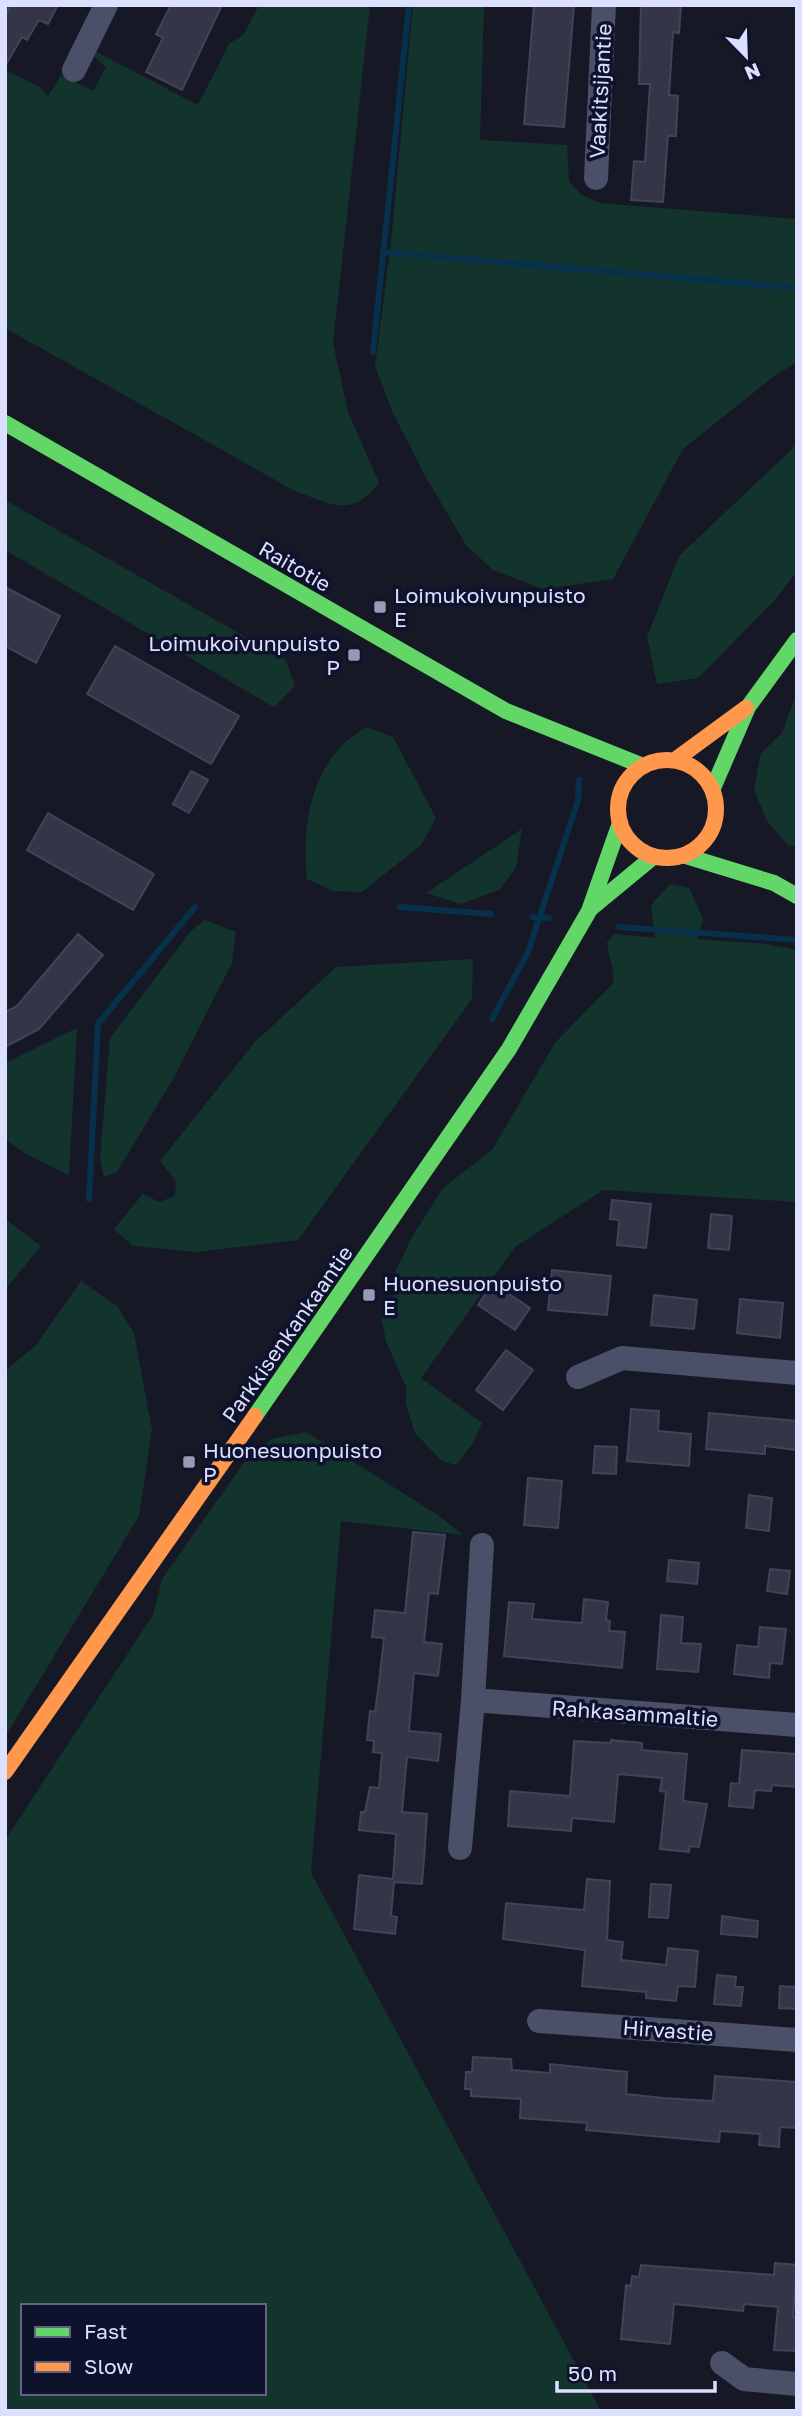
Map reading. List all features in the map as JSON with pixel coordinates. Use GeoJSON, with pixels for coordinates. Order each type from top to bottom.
{"type":"FeatureCollection","features":[{"type":"Feature","properties":{"kind":"main road","name":"Raitotie"},"geometry":{"type":"LineString","coordinates":[[5,423],[506,711],[643,766]]}},
{"type":"Feature","properties":{"kind":"main road"},"geometry":{"type":"LineString","coordinates":[[713,788],[748,707],[797,640]]}},
{"type":"Feature","properties":{"kind":"main road"},"geometry":{"type":"LineString","coordinates":[[675,760],[748,707]]}},
{"type":"Feature","properties":{"kind":"main road"},"geometry":{"type":"LineString","coordinates":[[568,738],[582,758]]}},
{"type":"Feature","properties":{"kind":"main road"},"geometry":{"type":"LineString","coordinates":[[658,760],[675,760],[690,765],[703,775],[713,788],[717,804],[716,820],[705,841],[685,856],[669,859],[653,857],[632,844],[620,823],[618,806],[621,790],[630,776],[643,766],[658,760]]}},
{"type":"Feature","properties":{"kind":"main road"},"geometry":{"type":"LineString","coordinates":[[603,787],[618,806]]}},
{"type":"Feature","properties":{"kind":"main road"},"geometry":{"type":"LineString","coordinates":[[716,820],[733,838]]}},
{"type":"Feature","properties":{"kind":"main road","name":"Parkkisenkankaantie"},"geometry":{"type":"LineString","coordinates":[[5,1772],[86,1653],[362,1266],[509,1049],[589,911],[620,823]]}},
{"type":"Feature","properties":{"kind":"main road"},"geometry":{"type":"LineString","coordinates":[[685,856],[774,883],[797,896]]}},
{"type":"Feature","properties":{"kind":"main road"},"geometry":{"type":"LineString","coordinates":[[749,856],[774,883]]}},
{"type":"Feature","properties":{"kind":"main road","name":"Parkkisenkankaantie"},"geometry":{"type":"LineString","coordinates":[[589,911],[653,857]]}},
{"type":"Feature","properties":{"kind":"street"},"geometry":{"type":"LineString","coordinates":[[75,70],[106,5]]}},
{"type":"Feature","properties":{"kind":"street","name":"Vaakitsijantie"},"geometry":{"type":"LineString","coordinates":[[596,178],[604,5]]}},
{"type":"Feature","properties":{"kind":"street"},"geometry":{"type":"LineString","coordinates":[[578,1377],[622,1358],[797,1373]]}},
{"type":"Feature","properties":{"kind":"street"},"geometry":{"type":"LineString","coordinates":[[460,1848],[482,1545]]}},
{"type":"Feature","properties":{"kind":"street","name":"Rahkasammaltie"},"geometry":{"type":"LineString","coordinates":[[472,1700],[797,1725]]}},
{"type":"Feature","properties":{"kind":"street","name":"Hirvastie"},"geometry":{"type":"LineString","coordinates":[[539,2021],[797,2040]]}},
{"type":"Feature","properties":{"kind":"street"},"geometry":{"type":"LineString","coordinates":[[722,2363],[744,2379],[797,2384]]}},
{"type":"Feature","properties":{"kind":"green space"},"geometry":{"type":"Polygon","coordinates":[[[259,5],[370,5],[333,343],[348,412],[379,483],[369,494],[350,505],[330,504],[295,491],[5,328],[5,70],[40,87],[48,96],[61,75],[93,91],[106,67],[92,55],[93,50],[198,105],[229,44],[244,34],[259,5]]]}},
{"type":"Feature","properties":{"kind":"green space"},"geometry":{"type":"Polygon","coordinates":[[[413,5],[484,5],[480,140],[567,145],[569,182],[582,195],[600,203],[797,219],[797,362],[777,374],[683,449],[613,579],[543,589],[493,570],[466,545],[424,474],[393,413],[375,366],[391,242],[413,5]]]}},
{"type":"Feature","properties":{"kind":"green space"},"geometry":{"type":"Polygon","coordinates":[[[797,441],[797,571],[775,600],[698,678],[657,684],[647,637],[679,556],[791,450],[797,441]]]}},
{"type":"Feature","properties":{"kind":"green space"},"geometry":{"type":"Polygon","coordinates":[[[5,500],[286,660],[295,686],[274,707],[5,550],[5,500]]]}},
{"type":"Feature","properties":{"kind":"green space"},"geometry":{"type":"Polygon","coordinates":[[[797,692],[797,846],[788,845],[767,821],[754,790],[761,753],[782,733],[797,692]]]}},
{"type":"Feature","properties":{"kind":"green space"},"geometry":{"type":"Polygon","coordinates":[[[366,727],[393,737],[436,818],[421,845],[362,892],[332,891],[307,879],[309,812],[319,780],[327,765],[343,744],[366,727]]]}},
{"type":"Feature","properties":{"kind":"green space"},"geometry":{"type":"Polygon","coordinates":[[[522,829],[516,868],[499,890],[461,904],[426,893],[522,829]]]}},
{"type":"Feature","properties":{"kind":"green space"},"geometry":{"type":"Polygon","coordinates":[[[670,884],[689,888],[703,919],[698,939],[766,944],[797,950],[797,1202],[603,1190],[515,1247],[421,1378],[482,1423],[473,1443],[456,1465],[442,1461],[415,1433],[406,1404],[406,1387],[386,1341],[381,1316],[396,1291],[395,1272],[412,1237],[443,1188],[492,1150],[555,1043],[613,983],[607,942],[615,934],[655,938],[651,905],[670,884]]]}},
{"type":"Feature","properties":{"kind":"green space"},"geometry":{"type":"Polygon","coordinates":[[[205,920],[236,932],[232,963],[173,1079],[117,1172],[104,1177],[100,1159],[110,1038],[191,931],[205,920]]]}},
{"type":"Feature","properties":{"kind":"green space"},"geometry":{"type":"Polygon","coordinates":[[[473,959],[472,999],[298,1240],[197,1252],[133,1246],[114,1229],[143,1194],[159,1202],[175,1196],[176,1181],[160,1161],[255,1042],[336,967],[473,959]]]}},
{"type":"Feature","properties":{"kind":"green space"},"geometry":{"type":"Polygon","coordinates":[[[77,1028],[69,1175],[26,1154],[5,1139],[5,1063],[77,1028]]]}},
{"type":"Feature","properties":{"kind":"green space"},"geometry":{"type":"Polygon","coordinates":[[[5,1219],[41,1246],[5,1290],[5,1219]]]}},
{"type":"Feature","properties":{"kind":"green space"},"geometry":{"type":"Polygon","coordinates":[[[81,1281],[117,1306],[134,1333],[152,1430],[139,1516],[5,1737],[5,1371],[36,1345],[81,1281]]]}},
{"type":"Feature","properties":{"kind":"green space"},"geometry":{"type":"Polygon","coordinates":[[[306,1432],[441,1517],[463,1535],[341,1521],[311,1873],[601,2411],[5,2411],[5,1840],[153,1615],[162,1579],[243,1464],[271,1439],[306,1432]]]}},
{"type":"Feature","properties":{"kind":"building"},"geometry":{"type":"Polygon","coordinates":[[[10,5],[58,5],[48,24],[39,20],[27,40],[22,37],[5,66],[5,17],[10,5]]]}},
{"type":"Feature","properties":{"kind":"building"},"geometry":{"type":"Polygon","coordinates":[[[171,5],[222,5],[182,90],[146,72],[163,38],[156,34],[171,5]]]}},
{"type":"Feature","properties":{"kind":"building"},"geometry":{"type":"Polygon","coordinates":[[[534,5],[574,5],[564,127],[524,124],[534,5]]]}},
{"type":"Feature","properties":{"kind":"building"},"geometry":{"type":"Polygon","coordinates":[[[641,5],[681,5],[679,33],[673,32],[669,95],[678,96],[676,136],[668,136],[663,202],[631,200],[634,161],[645,162],[650,84],[639,84],[641,5]]]}},
{"type":"Feature","properties":{"kind":"building"},"geometry":{"type":"Polygon","coordinates":[[[5,587],[60,616],[36,663],[5,646],[5,587]]]}},
{"type":"Feature","properties":{"kind":"building"},"geometry":{"type":"Polygon","coordinates":[[[115,646],[239,716],[211,764],[87,694],[115,646]]]}},
{"type":"Feature","properties":{"kind":"building"},"geometry":{"type":"Polygon","coordinates":[[[191,771],[208,780],[189,813],[173,804],[191,771]]]}},
{"type":"Feature","properties":{"kind":"building"},"geometry":{"type":"Polygon","coordinates":[[[48,813],[154,874],[133,910],[27,850],[48,813]]]}},
{"type":"Feature","properties":{"kind":"building"},"geometry":{"type":"Polygon","coordinates":[[[78,934],[103,955],[39,1029],[5,1047],[5,1012],[17,1006],[78,934]]]}},
{"type":"Feature","properties":{"kind":"building"},"geometry":{"type":"Polygon","coordinates":[[[612,1200],[651,1204],[646,1248],[617,1245],[619,1220],[610,1219],[612,1200]]]}},
{"type":"Feature","properties":{"kind":"building"},"geometry":{"type":"Polygon","coordinates":[[[711,1214],[732,1216],[729,1250],[708,1248],[711,1214]]]}},
{"type":"Feature","properties":{"kind":"building"},"geometry":{"type":"Polygon","coordinates":[[[552,1270],[611,1276],[607,1315],[548,1310],[552,1270]]]}},
{"type":"Feature","properties":{"kind":"building"},"geometry":{"type":"Polygon","coordinates":[[[493,1283],[530,1308],[515,1330],[478,1305],[493,1283]]]}},
{"type":"Feature","properties":{"kind":"building"},"geometry":{"type":"Polygon","coordinates":[[[654,1295],[697,1300],[694,1329],[651,1325],[654,1295]]]}},
{"type":"Feature","properties":{"kind":"building"},"geometry":{"type":"Polygon","coordinates":[[[740,1299],[783,1303],[780,1338],[737,1333],[740,1299]]]}},
{"type":"Feature","properties":{"kind":"building"},"geometry":{"type":"Polygon","coordinates":[[[506,1350],[533,1370],[503,1410],[476,1390],[506,1350]]]}},
{"type":"Feature","properties":{"kind":"building"},"geometry":{"type":"Polygon","coordinates":[[[631,1409],[659,1411],[658,1431],[691,1434],[689,1466],[627,1461],[631,1409]]]}},
{"type":"Feature","properties":{"kind":"building"},"geometry":{"type":"Polygon","coordinates":[[[709,1413],[797,1421],[797,1450],[765,1446],[765,1454],[706,1449],[709,1413]]]}},
{"type":"Feature","properties":{"kind":"building"},"geometry":{"type":"Polygon","coordinates":[[[595,1446],[617,1447],[616,1474],[593,1473],[595,1446]]]}},
{"type":"Feature","properties":{"kind":"building"},"geometry":{"type":"Polygon","coordinates":[[[528,1478],[562,1481],[558,1528],[524,1525],[528,1478]]]}},
{"type":"Feature","properties":{"kind":"building"},"geometry":{"type":"Polygon","coordinates":[[[749,1495],[772,1498],[769,1531],[746,1528],[749,1495]]]}},
{"type":"Feature","properties":{"kind":"building"},"geometry":{"type":"Polygon","coordinates":[[[413,1532],[445,1535],[438,1594],[429,1593],[424,1642],[442,1644],[438,1676],[414,1673],[409,1731],[441,1734],[438,1761],[407,1757],[402,1812],[427,1814],[424,1860],[422,1884],[394,1882],[391,1916],[397,1917],[395,1934],[354,1929],[359,1875],[393,1879],[396,1834],[359,1830],[361,1812],[365,1812],[370,1787],[379,1788],[382,1753],[373,1752],[374,1741],[367,1740],[370,1711],[375,1712],[384,1638],[372,1637],[375,1610],[405,1613],[413,1532]]]}},
{"type":"Feature","properties":{"kind":"building"},"geometry":{"type":"Polygon","coordinates":[[[669,1560],[699,1563],[697,1584],[667,1581],[669,1560]]]}},
{"type":"Feature","properties":{"kind":"building"},"geometry":{"type":"Polygon","coordinates":[[[770,1569],[790,1571],[787,1594],[767,1591],[770,1569]]]}},
{"type":"Feature","properties":{"kind":"building"},"geometry":{"type":"Polygon","coordinates":[[[584,1599],[608,1602],[606,1620],[610,1621],[609,1631],[625,1632],[622,1668],[504,1656],[509,1602],[534,1604],[532,1619],[582,1623],[584,1599]]]}},
{"type":"Feature","properties":{"kind":"building"},"geometry":{"type":"Polygon","coordinates":[[[661,1615],[683,1617],[681,1643],[701,1644],[698,1672],[657,1669],[661,1615]]]}},
{"type":"Feature","properties":{"kind":"building"},"geometry":{"type":"Polygon","coordinates":[[[760,1627],[786,1629],[782,1664],[770,1663],[769,1678],[734,1674],[737,1645],[758,1647],[760,1627]]]}},
{"type":"Feature","properties":{"kind":"building"},"geometry":{"type":"Polygon","coordinates":[[[611,1740],[642,1743],[642,1750],[687,1754],[683,1801],[707,1804],[699,1847],[690,1846],[689,1852],[660,1849],[666,1792],[660,1791],[662,1778],[618,1774],[614,1822],[572,1818],[571,1831],[508,1826],[510,1791],[570,1796],[574,1741],[611,1743],[611,1740]]]}},
{"type":"Feature","properties":{"kind":"building"},"geometry":{"type":"Polygon","coordinates":[[[742,1750],[797,1754],[797,1787],[772,1785],[771,1791],[755,1790],[753,1808],[729,1806],[731,1783],[739,1784],[742,1750]]]}},
{"type":"Feature","properties":{"kind":"building"},"geometry":{"type":"Polygon","coordinates":[[[587,1879],[610,1881],[607,1940],[623,1942],[621,1960],[666,1965],[668,1948],[698,1951],[695,1987],[678,1986],[676,2001],[646,1998],[646,1992],[582,1986],[585,1950],[503,1939],[506,1903],[584,1910],[587,1879]]]}},
{"type":"Feature","properties":{"kind":"building"},"geometry":{"type":"Polygon","coordinates":[[[651,1884],[671,1885],[668,1918],[649,1917],[651,1884]]]}},
{"type":"Feature","properties":{"kind":"building"},"geometry":{"type":"Polygon","coordinates":[[[722,1916],[758,1921],[757,1937],[721,1934],[722,1916]]]}},
{"type":"Feature","properties":{"kind":"building"},"geometry":{"type":"Polygon","coordinates":[[[717,1975],[736,1977],[735,1987],[743,1987],[741,2006],[714,2004],[717,1975]]]}},
{"type":"Feature","properties":{"kind":"building"},"geometry":{"type":"Polygon","coordinates":[[[780,1986],[797,1987],[797,2009],[779,2008],[780,1986]]]}},
{"type":"Feature","properties":{"kind":"building"},"geometry":{"type":"Polygon","coordinates":[[[473,2057],[511,2059],[512,2070],[550,2073],[550,2064],[627,2072],[626,2094],[663,2098],[713,2101],[715,2076],[797,2082],[797,2128],[780,2127],[779,2147],[759,2145],[760,2134],[720,2131],[719,2142],[586,2130],[587,2123],[520,2118],[521,2099],[471,2096],[471,2089],[465,2089],[466,2072],[472,2072],[473,2057]]]}},
{"type":"Feature","properties":{"kind":"building"},"geometry":{"type":"Polygon","coordinates":[[[775,2263],[797,2265],[793,2317],[797,2318],[797,2351],[774,2350],[778,2307],[744,2304],[743,2311],[674,2304],[670,2344],[621,2339],[626,2285],[631,2286],[632,2276],[639,2277],[641,2265],[774,2275],[775,2263]]]}},
{"type":"Feature","properties":{"kind":"waterway"},"geometry":{"type":"LineString","coordinates":[[373,352],[409,5]]}},
{"type":"Feature","properties":{"kind":"waterway"},"geometry":{"type":"LineString","coordinates":[[383,252],[797,288]]}},
{"type":"Feature","properties":{"kind":"waterway"},"geometry":{"type":"LineString","coordinates":[[492,1019],[528,952],[578,800],[579,780]]}},
{"type":"Feature","properties":{"kind":"waterway"},"geometry":{"type":"LineString","coordinates":[[89,1199],[98,1024],[195,907]]}},
{"type":"Feature","properties":{"kind":"waterway"},"geometry":{"type":"LineString","coordinates":[[400,907],[491,914]]}},
{"type":"Feature","properties":{"kind":"waterway"},"geometry":{"type":"LineString","coordinates":[[533,917],[549,918]]}},
{"type":"Feature","properties":{"kind":"waterway"},"geometry":{"type":"LineString","coordinates":[[619,927],[797,940]]}},
{"type":"Feature","properties":{"kind":"traffic: fast"},"geometry":{"type":"LineString","coordinates":[[5,423],[506,711],[643,766]]}},
{"type":"Feature","properties":{"kind":"traffic: fast"},"geometry":{"type":"LineString","coordinates":[[713,788],[748,707],[797,640]]}},
{"type":"Feature","properties":{"kind":"traffic: fast"},"geometry":{"type":"LineString","coordinates":[[255,1416],[509,1049],[589,911],[620,823]]}},
{"type":"Feature","properties":{"kind":"traffic: fast"},"geometry":{"type":"LineString","coordinates":[[686,856],[774,883],[797,896]]}},
{"type":"Feature","properties":{"kind":"traffic: fast"},"geometry":{"type":"LineString","coordinates":[[590,909],[653,857]]}},
{"type":"Feature","properties":{"kind":"traffic: slow"},"geometry":{"type":"LineString","coordinates":[[675,760],[746,708]]}},
{"type":"Feature","properties":{"kind":"traffic: slow"},"geometry":{"type":"LineString","coordinates":[[667,760],[686,763],[702,774],[713,790],[716,809],[713,828],[702,844],[686,855],[667,858],[648,855],[632,844],[621,828],[618,809],[621,790],[632,774],[648,763],[667,760]]}},
{"type":"Feature","properties":{"kind":"traffic: slow"},"geometry":{"type":"LineString","coordinates":[[5,1772],[255,1416]]}},
{"type":"Feature","properties":{"kind":"place","name":"Loimukoivunpuisto E"},"geometry":{"type":"Point","coordinates":[380,607]}},
{"type":"Feature","properties":{"kind":"place","name":"Loimukoivunpuisto P"},"geometry":{"type":"Point","coordinates":[354,655]}},
{"type":"Feature","properties":{"kind":"place","name":"Huonesuonpuisto E"},"geometry":{"type":"Point","coordinates":[369,1295]}},
{"type":"Feature","properties":{"kind":"place","name":"Huonesuonpuisto P"},"geometry":{"type":"Point","coordinates":[189,1462]}}]}
